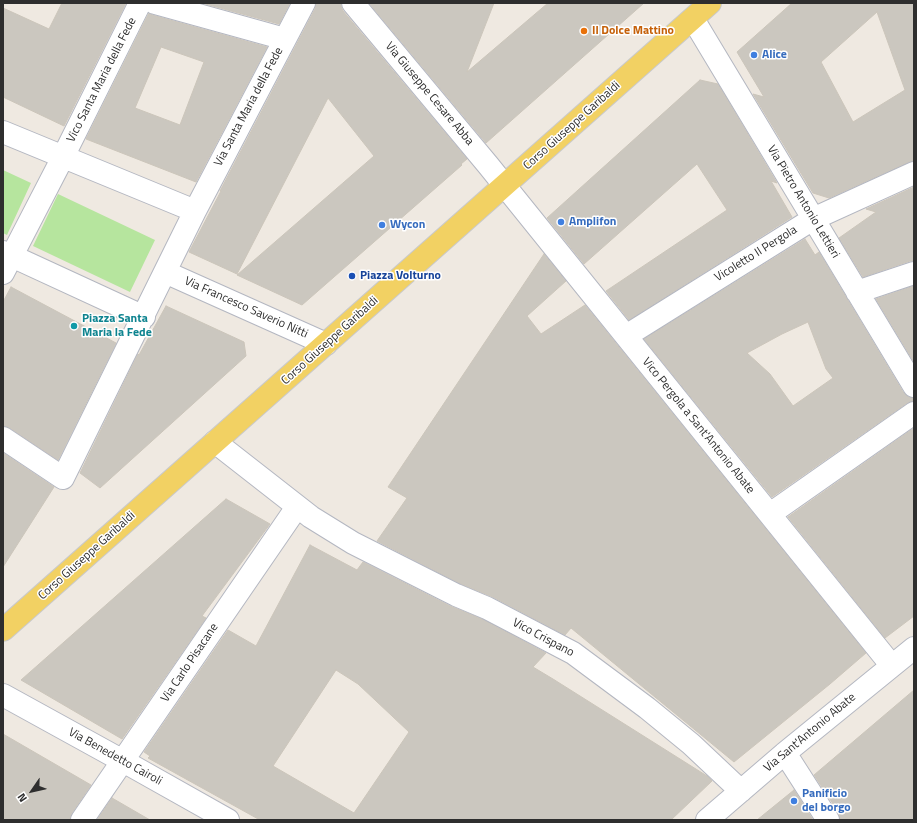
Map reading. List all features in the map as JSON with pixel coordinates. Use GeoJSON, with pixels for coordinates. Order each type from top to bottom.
{"type":"FeatureCollection","features":[{"type":"Feature","properties":{"kind":"main road","name":"Corso Giuseppe Garibaldi"},"geometry":{"type":"LineString","coordinates":[[3,630],[710,3]]}},
{"type":"Feature","properties":{"kind":"street","name":"Vico Santa Maria della Fede"},"geometry":{"type":"LineString","coordinates":[[6,260],[63,157],[140,3]]}},
{"type":"Feature","properties":{"kind":"street"},"geometry":{"type":"LineString","coordinates":[[155,3],[285,39]]}},
{"type":"Feature","properties":{"kind":"street","name":"Via Santa Maria della Fede"},"geometry":{"type":"LineString","coordinates":[[144,316],[195,211],[304,3]]}},
{"type":"Feature","properties":{"kind":"street","name":"Via Giuseppe Cesare Abba"},"geometry":{"type":"LineString","coordinates":[[353,3],[504,186]]}},
{"type":"Feature","properties":{"kind":"street","name":"Via Pietro Antonio Lettieri"},"geometry":{"type":"LineString","coordinates":[[693,19],[914,386]]}},
{"type":"Feature","properties":{"kind":"street"},"geometry":{"type":"LineString","coordinates":[[3,132],[195,211]]}},
{"type":"Feature","properties":{"kind":"street","name":"Vicoletto II Pergola"},"geometry":{"type":"LineString","coordinates":[[626,336],[813,219],[914,173]]}},
{"type":"Feature","properties":{"kind":"street","name":"Vico Pergola a Sant'Antonio Abate"},"geometry":{"type":"LineString","coordinates":[[504,186],[892,666]]}},
{"type":"Feature","properties":{"kind":"street"},"geometry":{"type":"LineString","coordinates":[[3,438],[63,478],[144,316],[6,260]]}},
{"type":"Feature","properties":{"kind":"street","name":"Via Francesco Saverio Nitti"},"geometry":{"type":"LineString","coordinates":[[165,272],[326,344]]}},
{"type":"Feature","properties":{"kind":"street"},"geometry":{"type":"LineString","coordinates":[[857,292],[914,273]]}},
{"type":"Feature","properties":{"kind":"street"},"geometry":{"type":"LineString","coordinates":[[770,514],[914,413]]}},
{"type":"Feature","properties":{"kind":"street","name":"Vico Crispano"},"geometry":{"type":"LineString","coordinates":[[215,442],[320,523],[353,543],[456,595],[487,608],[573,654],[653,712],[691,744],[740,791]]}},
{"type":"Feature","properties":{"kind":"street","name":"Via Carlo Pisacane"},"geometry":{"type":"LineString","coordinates":[[82,820],[297,506]]}},
{"type":"Feature","properties":{"kind":"street","name":"Via Sant'Antonio Abate"},"geometry":{"type":"LineString","coordinates":[[707,820],[785,753],[914,648]]}},
{"type":"Feature","properties":{"kind":"street","name":"Via Benedetto Cairoli"},"geometry":{"type":"LineString","coordinates":[[3,695],[228,820]]}},
{"type":"Feature","properties":{"kind":"street"},"geometry":{"type":"LineString","coordinates":[[785,753],[828,820]]}},
{"type":"Feature","properties":{"kind":"green space"},"geometry":{"type":"Polygon","coordinates":[[[3,170],[31,183],[7,235],[3,233],[3,170]]]}},
{"type":"Feature","properties":{"kind":"green space"},"geometry":{"type":"Polygon","coordinates":[[[58,194],[155,240],[130,292],[33,246],[58,194]]]}},
{"type":"Feature","properties":{"kind":"building"},"geometry":{"type":"Polygon","coordinates":[[[62,3],[126,3],[64,126],[3,97],[3,8],[49,29],[62,3]]]}},
{"type":"Feature","properties":{"kind":"building"},"geometry":{"type":"Polygon","coordinates":[[[202,3],[290,3],[279,24],[202,3]]]}},
{"type":"Feature","properties":{"kind":"building"},"geometry":{"type":"Polygon","coordinates":[[[316,3],[341,3],[343,11],[467,159],[302,305],[237,275],[374,156],[328,98],[237,274],[189,252],[315,9],[316,3]]]}},
{"type":"Feature","properties":{"kind":"building"},"geometry":{"type":"Polygon","coordinates":[[[369,3],[494,3],[467,72],[548,3],[644,3],[486,143],[369,3]]]}},
{"type":"Feature","properties":{"kind":"building"},"geometry":{"type":"Polygon","coordinates":[[[792,3],[914,3],[914,161],[829,198],[813,193],[753,94],[764,97],[737,52],[792,3]],[[877,12],[821,62],[853,122],[905,90],[877,12]]]}},
{"type":"Feature","properties":{"kind":"building"},"geometry":{"type":"Polygon","coordinates":[[[149,13],[267,47],[196,182],[86,139],[149,13]],[[161,47],[135,108],[180,125],[204,62],[161,47]]]}},
{"type":"Feature","properties":{"kind":"building"},"geometry":{"type":"Polygon","coordinates":[[[700,80],[718,84],[777,183],[771,181],[792,217],[629,320],[606,291],[727,210],[697,164],[584,264],[547,218],[700,80]]]}},
{"type":"Feature","properties":{"kind":"building"},"geometry":{"type":"Polygon","coordinates":[[[914,187],[914,261],[863,277],[839,238],[876,212],[866,209],[914,187]]]}},
{"type":"Feature","properties":{"kind":"building"},"geometry":{"type":"Polygon","coordinates":[[[805,239],[815,255],[819,252],[903,392],[908,397],[914,398],[914,401],[907,403],[772,497],[644,339],[805,239]],[[808,322],[747,353],[770,374],[793,406],[833,378],[826,369],[808,322]]]}},
{"type":"Feature","properties":{"kind":"building"},"geometry":{"type":"Polygon","coordinates":[[[544,254],[566,281],[527,316],[541,334],[585,305],[866,653],[734,762],[571,628],[565,635],[493,597],[461,584],[377,541],[407,498],[388,487],[544,254]]]}},
{"type":"Feature","properties":{"kind":"building"},"geometry":{"type":"Polygon","coordinates":[[[914,286],[914,362],[876,299],[914,286]]]}},
{"type":"Feature","properties":{"kind":"building"},"geometry":{"type":"Polygon","coordinates":[[[11,287],[116,343],[58,460],[10,428],[3,426],[3,302],[11,287]]]}},
{"type":"Feature","properties":{"kind":"building"},"geometry":{"type":"Polygon","coordinates":[[[166,306],[244,342],[246,356],[100,488],[80,473],[138,354],[139,355],[166,306]]]}},
{"type":"Feature","properties":{"kind":"building"},"geometry":{"type":"Polygon","coordinates":[[[914,428],[914,616],[885,638],[788,517],[914,428]]]}},
{"type":"Feature","properties":{"kind":"building"},"geometry":{"type":"Polygon","coordinates":[[[3,453],[54,487],[3,567],[3,453]]]}},
{"type":"Feature","properties":{"kind":"building"},"geometry":{"type":"Polygon","coordinates":[[[226,499],[270,524],[202,616],[206,618],[122,739],[21,680],[226,499]]]}},
{"type":"Feature","properties":{"kind":"building"},"geometry":{"type":"Polygon","coordinates":[[[310,545],[357,570],[363,562],[450,606],[482,619],[546,653],[533,667],[707,776],[712,781],[671,820],[260,820],[148,758],[150,756],[144,752],[228,630],[256,646],[310,545]],[[336,670],[273,766],[354,813],[409,732],[358,684],[336,670]]]}},
{"type":"Feature","properties":{"kind":"building"},"geometry":{"type":"Polygon","coordinates":[[[914,690],[914,820],[840,820],[839,813],[814,775],[914,690]]]}},
{"type":"Feature","properties":{"kind":"building"},"geometry":{"type":"Polygon","coordinates":[[[3,734],[91,785],[72,813],[70,820],[3,820],[3,734]]]}},
{"type":"Feature","properties":{"kind":"building"},"geometry":{"type":"Polygon","coordinates":[[[794,790],[813,820],[757,820],[794,790]]]}},
{"type":"Feature","properties":{"kind":"building"},"geometry":{"type":"Polygon","coordinates":[[[112,798],[150,820],[97,820],[112,798]]]}},
{"type":"Feature","properties":{"kind":"place","name":"Il Dolce Mattino"},"geometry":{"type":"Point","coordinates":[584,31]}},
{"type":"Feature","properties":{"kind":"place","name":"Alice"},"geometry":{"type":"Point","coordinates":[754,55]}},
{"type":"Feature","properties":{"kind":"place","name":"Amplifon"},"geometry":{"type":"Point","coordinates":[561,222]}},
{"type":"Feature","properties":{"kind":"place","name":"Wycon"},"geometry":{"type":"Point","coordinates":[382,225]}},
{"type":"Feature","properties":{"kind":"place","name":"Piazza Volturno"},"geometry":{"type":"Point","coordinates":[352,276]}},
{"type":"Feature","properties":{"kind":"place","name":"Piazza Santa Maria la Fede"},"geometry":{"type":"Point","coordinates":[74,326]}},
{"type":"Feature","properties":{"kind":"place","name":"Panificio del borgo"},"geometry":{"type":"Point","coordinates":[794,801]}}]}
